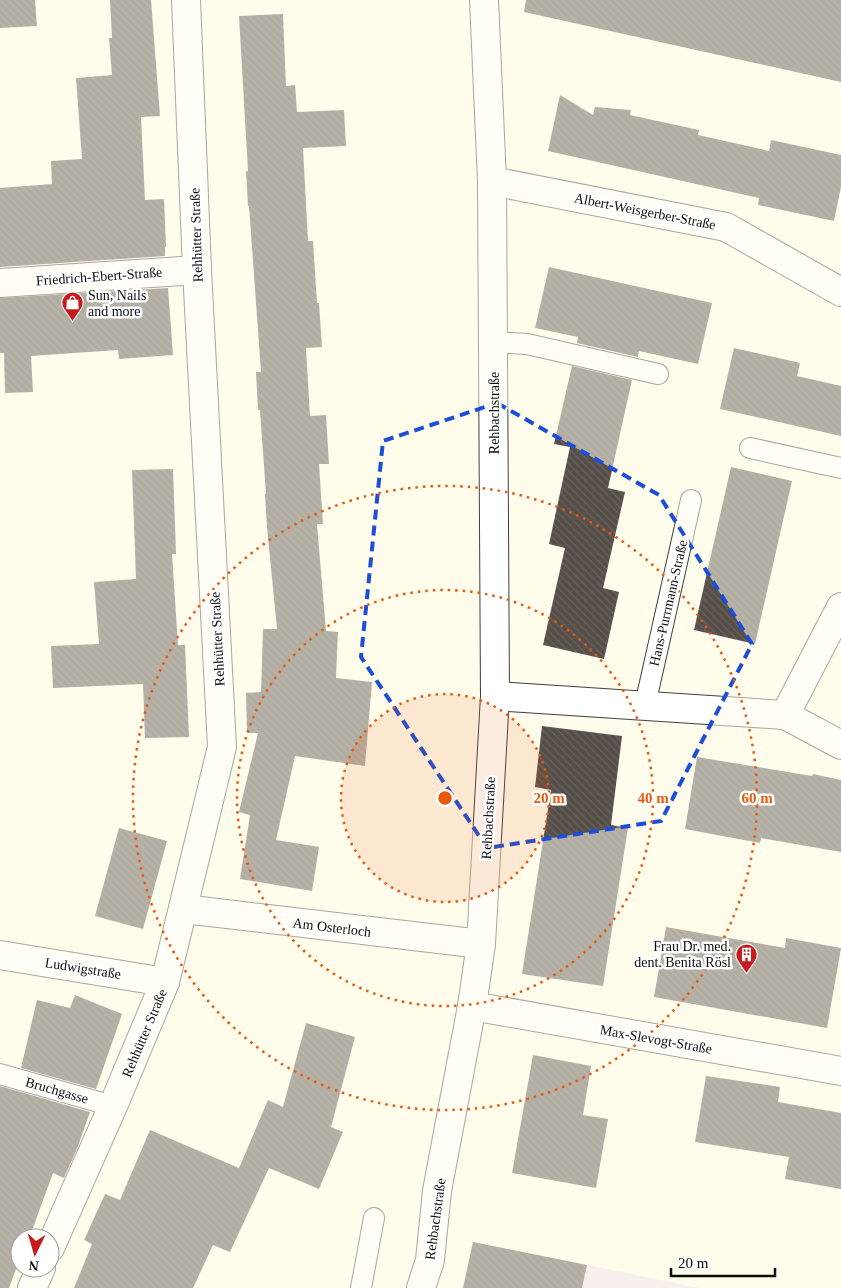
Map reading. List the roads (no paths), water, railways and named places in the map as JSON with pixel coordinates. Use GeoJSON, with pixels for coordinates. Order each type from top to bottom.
{"type":"FeatureCollection","features":[{"type":"Feature","properties":{"kind":"street","name":"Rehhütter Straße"},"geometry":{"type":"LineString","coordinates":[[59,1228],[165,982],[222,747],[197,270],[186,0]]}},
{"type":"Feature","properties":{"kind":"street","name":"Rehbachstraße"},"geometry":{"type":"LineString","coordinates":[[421,1288],[430,1260],[437,1190],[472,1006],[481,944],[494,696],[492,181],[484,0]]}},
{"type":"Feature","properties":{"kind":"street","name":"Albert-Weisgerber-Straße"},"geometry":{"type":"LineString","coordinates":[[492,181],[726,227],[841,292]]}},
{"type":"Feature","properties":{"kind":"street","name":"Friedrich-Ebert-Straße"},"geometry":{"type":"LineString","coordinates":[[0,283],[197,270]]}},
{"type":"Feature","properties":{"kind":"street"},"geometry":{"type":"LineString","coordinates":[[785,714],[841,607]]}},
{"type":"Feature","properties":{"kind":"street"},"geometry":{"type":"LineString","coordinates":[[494,696],[785,714],[841,745]]}},
{"type":"Feature","properties":{"kind":"street","name":"Am Osterloch"},"geometry":{"type":"LineString","coordinates":[[184,909],[481,944]]}},
{"type":"Feature","properties":{"kind":"street","name":"Ludwigstraße"},"geometry":{"type":"LineString","coordinates":[[0,954],[165,982]]}},
{"type":"Feature","properties":{"kind":"street","name":"Max-Slevogt-Straße"},"geometry":{"type":"LineString","coordinates":[[472,1006],[841,1071]]}},
{"type":"Feature","properties":{"kind":"lane"},"geometry":{"type":"LineString","coordinates":[[493,342],[527,344],[658,374]]}},
{"type":"Feature","properties":{"kind":"lane"},"geometry":{"type":"LineString","coordinates":[[750,448],[841,468]]}},
{"type":"Feature","properties":{"kind":"lane","name":"Hans-Purrmann-Straße"},"geometry":{"type":"LineString","coordinates":[[645,705],[692,500]]}},
{"type":"Feature","properties":{"kind":"lane","name":"Bruchgasse"},"geometry":{"type":"LineString","coordinates":[[0,1074],[113,1106]]}},
{"type":"Feature","properties":{"kind":"lane"},"geometry":{"type":"LineString","coordinates":[[361,1288],[374,1218]]}},
{"type":"Feature","properties":{"kind":"place","name":"Sun, Nails and more"},"geometry":{"type":"Point","coordinates":[72,322]}},
{"type":"Feature","properties":{"kind":"place","name":"Frau Dr. med. dent. Benita Rösl"},"geometry":{"type":"Point","coordinates":[747,973]}}]}
